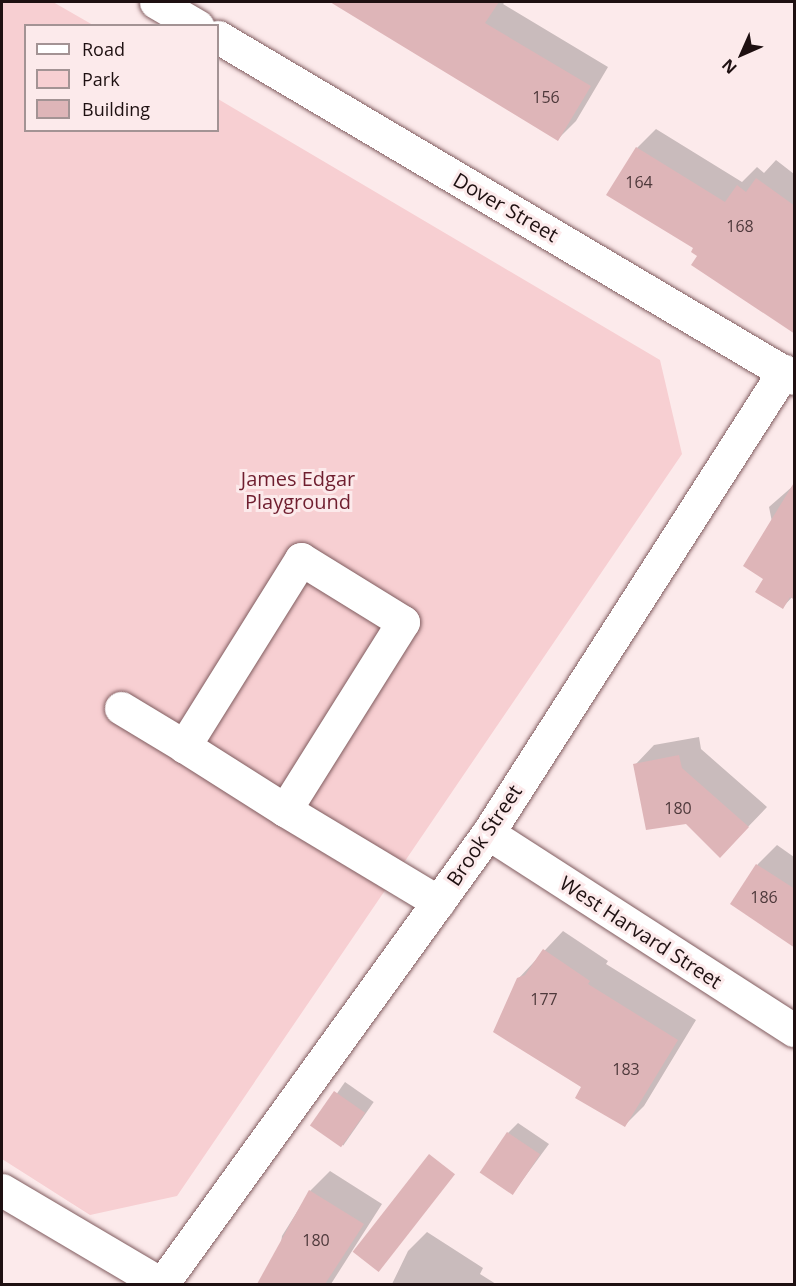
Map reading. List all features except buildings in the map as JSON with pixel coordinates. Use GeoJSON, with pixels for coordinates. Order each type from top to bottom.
{"type":"FeatureCollection","features":[{"type":"Feature","properties":{"kind":"street"},"geometry":{"type":"LineString","coordinates":[[156,2],[194,24]]}},
{"type":"Feature","properties":{"kind":"street","name":"Dover Street"},"geometry":{"type":"LineString","coordinates":[[219,39],[789,374]]}},
{"type":"Feature","properties":{"kind":"street","name":"Brook Street"},"geometry":{"type":"LineString","coordinates":[[162,1284],[488,832],[789,374]]}},
{"type":"Feature","properties":{"kind":"street"},"geometry":{"type":"LineString","coordinates":[[184,746],[301,559],[403,622],[285,810]]}},
{"type":"Feature","properties":{"kind":"street"},"geometry":{"type":"LineString","coordinates":[[121,708],[438,902]]}},
{"type":"Feature","properties":{"kind":"street","name":"West Harvard Street"},"geometry":{"type":"LineString","coordinates":[[488,832],[795,1030]]}},
{"type":"Feature","properties":{"kind":"street"},"geometry":{"type":"LineString","coordinates":[[2,1190],[162,1284]]}},
{"type":"Feature","properties":{"kind":"green space","name":"James Edgar Playground"},"geometry":{"type":"Polygon","coordinates":[[[2,2],[53,2],[91,24],[24,24],[24,132],[219,132],[219,100],[660,360],[682,454],[177,1196],[90,1215],[2,1159],[2,2]]]}}]}
